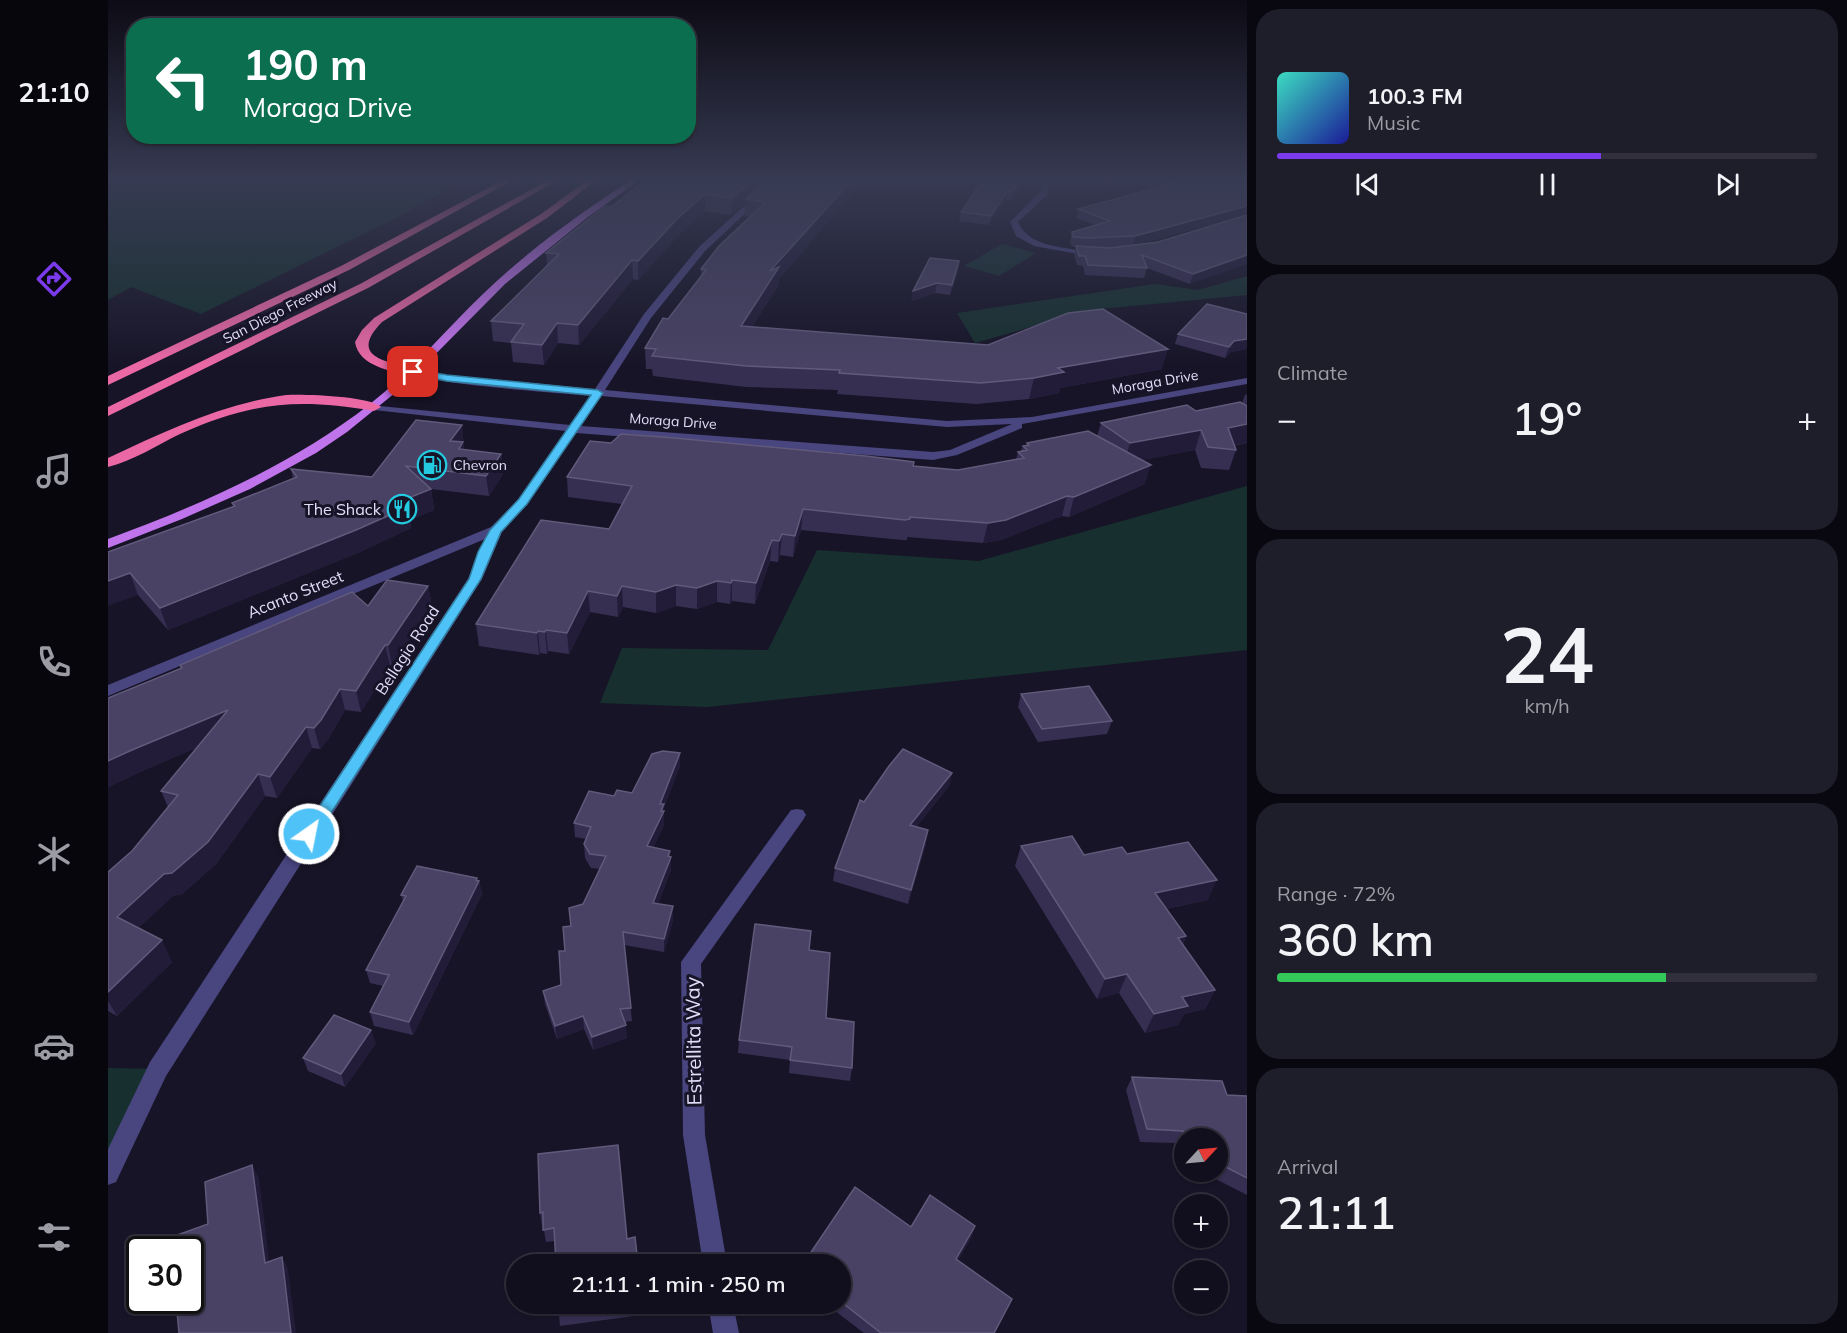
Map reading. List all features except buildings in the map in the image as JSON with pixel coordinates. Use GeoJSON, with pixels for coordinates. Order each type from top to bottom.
{"type":"FeatureCollection","features":[{"type":"Feature","properties":{"kind":"highway","name":"San Diego Freeway"},"geometry":{"type":"LineString","coordinates":[[108,371],[309,277],[377,241]]}},
{"type":"Feature","properties":{"kind":"highway"},"geometry":{"type":"LineString","coordinates":[[108,381],[336,273],[395,241]]}},
{"type":"Feature","properties":{"kind":"highway","name":"San Diego Freeway"},"geometry":{"type":"LineString","coordinates":[[108,412],[364,286],[444,241]]}},
{"type":"Feature","properties":{"kind":"highway"},"geometry":{"type":"LineString","coordinates":[[413,372],[382,365],[365,355],[361,348],[361,338],[367,329],[504,241]]}},
{"type":"Feature","properties":{"kind":"highway"},"geometry":{"type":"LineString","coordinates":[[108,463],[218,414],[249,405],[285,400],[317,399],[374,406]]}},
{"type":"Feature","properties":{"kind":"main road"},"geometry":{"type":"LineString","coordinates":[[108,544],[190,513],[265,477],[323,443],[374,406],[413,372],[504,281],[553,241]]}},
{"type":"Feature","properties":{"kind":"street","name":"Bellagio Road"},"geometry":{"type":"LineString","coordinates":[[108,1174],[158,1069],[475,579],[484,552],[496,530],[523,502],[598,393],[609,372],[647,316],[710,241]]}},
{"type":"Feature","properties":{"kind":"street"},"geometry":{"type":"LineString","coordinates":[[1031,241],[1065,251],[1103,255]]}},
{"type":"Feature","properties":{"kind":"street","name":"Moraga Drive"},"geometry":{"type":"LineString","coordinates":[[413,372],[447,378],[598,393],[947,424],[1032,420],[1247,381]]}},
{"type":"Feature","properties":{"kind":"street","name":"Moraga Drive"},"geometry":{"type":"LineString","coordinates":[[374,406],[574,429],[933,456],[953,453],[1032,420]]}},
{"type":"Feature","properties":{"kind":"street"},"geometry":{"type":"LineString","coordinates":[[947,424],[960,431],[968,440],[969,446]]}},
{"type":"Feature","properties":{"kind":"street","name":"Acanto Street"},"geometry":{"type":"LineString","coordinates":[[108,691],[496,530]]}},
{"type":"Feature","properties":{"kind":"street","name":"Estrellita Way"},"geometry":{"type":"LineString","coordinates":[[713,1254],[694,1135],[691,962],[797,815]]}},
{"type":"Feature","properties":{"kind":"street"},"geometry":{"type":"LineString","coordinates":[[723,1314],[726,1333]]}},
{"type":"Feature","properties":{"kind":"green space"},"geometry":{"type":"Polygon","coordinates":[[[108,241],[349,241],[201,314],[131,287],[108,300],[108,241]]]}},
{"type":"Feature","properties":{"kind":"green space"},"geometry":{"type":"Polygon","coordinates":[[[1002,244],[1036,253],[999,276],[964,266],[1002,244]]]}},
{"type":"Feature","properties":{"kind":"green space"},"geometry":{"type":"Polygon","coordinates":[[[1247,276],[1247,295],[1090,310],[975,343],[957,313],[1155,284],[1198,290],[1247,276]]]}},
{"type":"Feature","properties":{"kind":"green space"},"geometry":{"type":"Polygon","coordinates":[[[1247,486],[1247,650],[707,707],[600,703],[622,648],[768,650],[817,550],[979,561],[1247,486]]]}},
{"type":"Feature","properties":{"kind":"green space"},"geometry":{"type":"Polygon","coordinates":[[[108,1068],[158,1069],[108,1174],[108,1068]]]}},
{"type":"Feature","properties":{"kind":"place","name":"Chevron"},"geometry":{"type":"Point","coordinates":[432,465]}},
{"type":"Feature","properties":{"kind":"place","name":"The Shack"},"geometry":{"type":"Point","coordinates":[402,509]}},
{"type":"Feature","properties":{"kind":"route"},"geometry":{"type":"LineString","coordinates":[[309,834],[475,579],[484,552],[496,530],[523,502],[598,393],[447,378],[413,372]]}}]}
